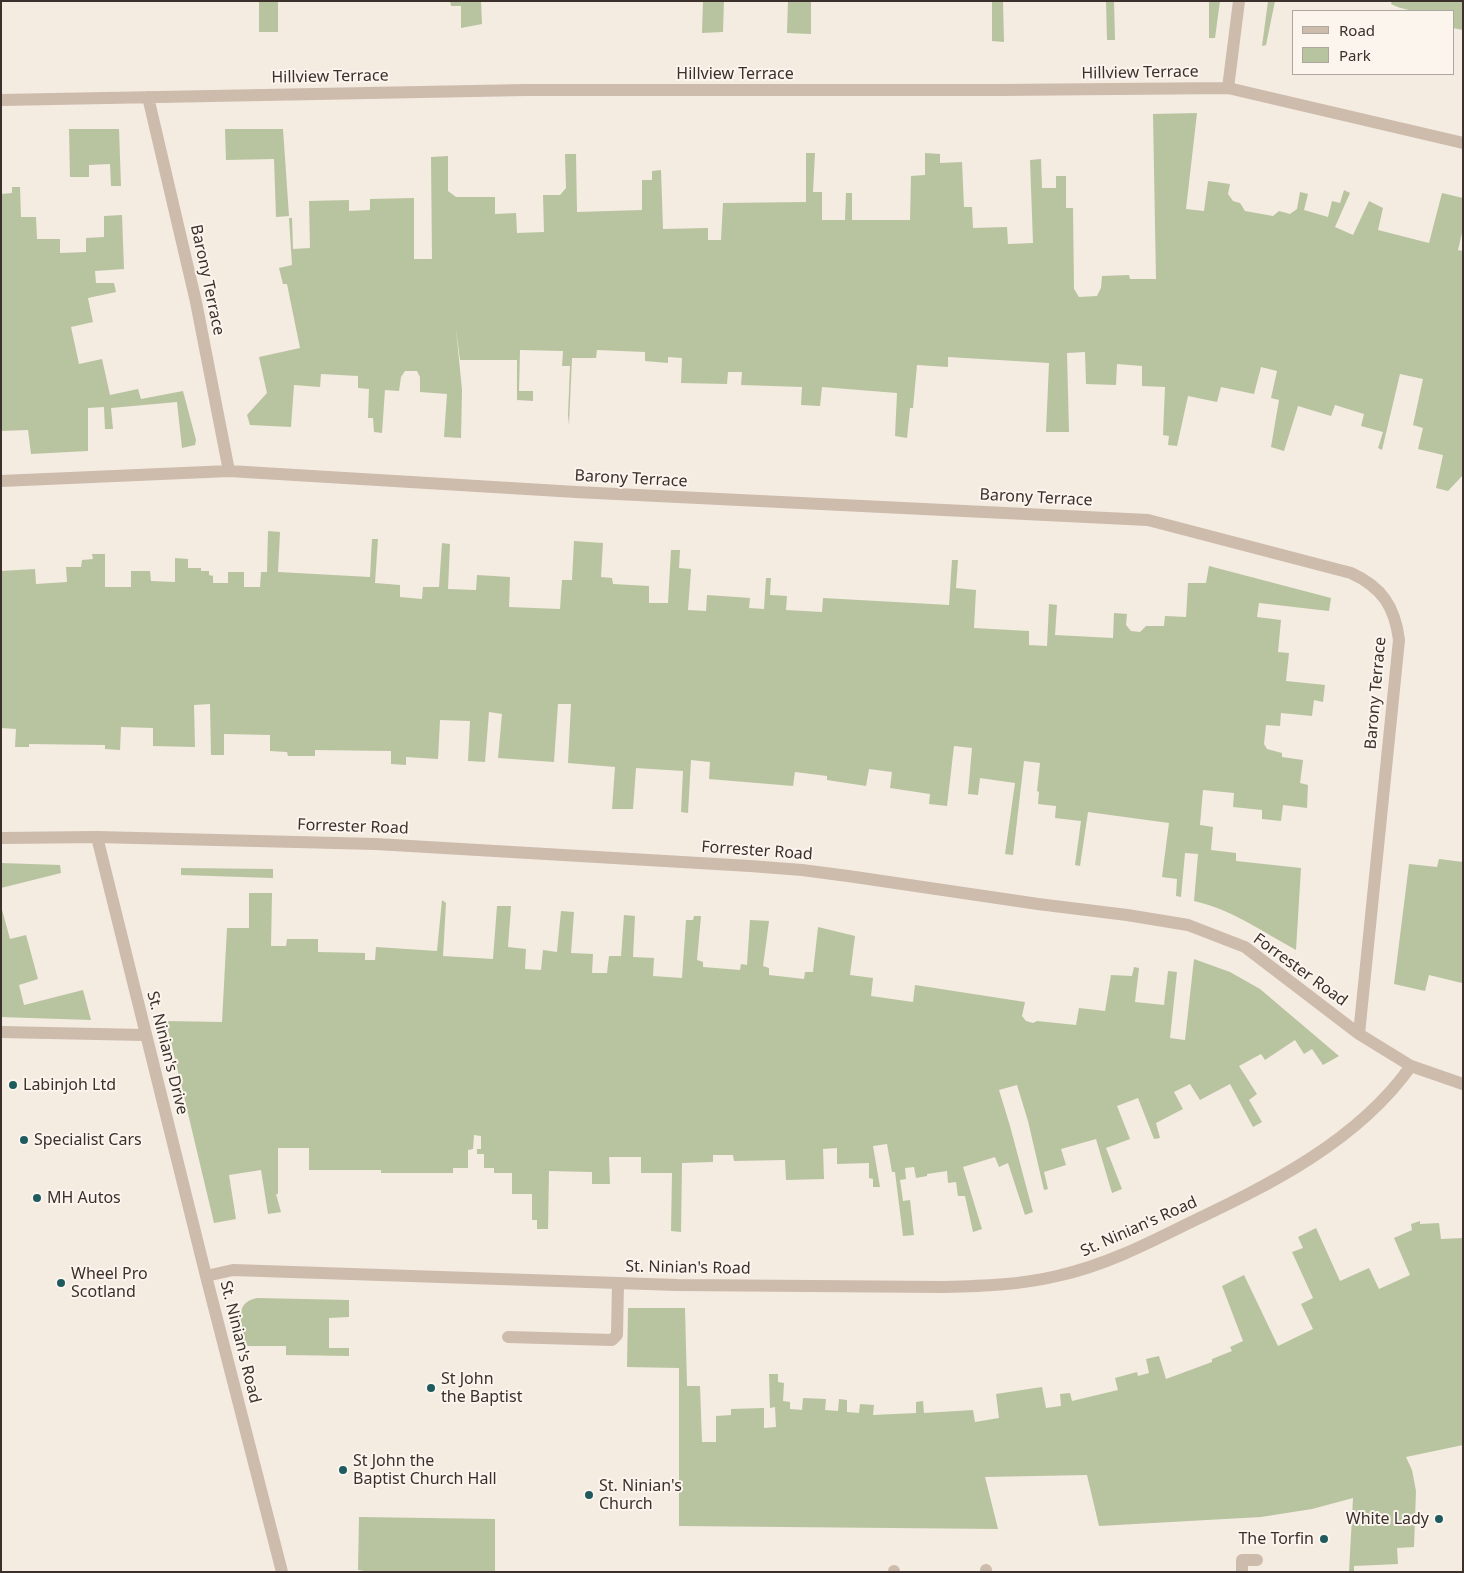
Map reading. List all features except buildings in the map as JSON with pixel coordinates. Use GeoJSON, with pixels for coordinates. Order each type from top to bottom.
{"type":"FeatureCollection","features":[{"type":"Feature","properties":{"kind":"street"},"geometry":{"type":"LineString","coordinates":[[1228,88],[1239,1]]}},
{"type":"Feature","properties":{"kind":"street","name":"Hillview Terrace"},"geometry":{"type":"LineString","coordinates":[[1,100],[526,90],[1228,88],[1463,143]]}},
{"type":"Feature","properties":{"kind":"street","name":"Barony Terrace"},"geometry":{"type":"LineString","coordinates":[[148,97],[196,302],[229,471]]}},
{"type":"Feature","properties":{"kind":"street","name":"Barony Terrace"},"geometry":{"type":"LineString","coordinates":[[1,481],[229,471],[576,492],[1148,520],[1351,573],[1362,578],[1388,602],[1398,626],[1399,640],[1360,1034]]}},
{"type":"Feature","properties":{"kind":"street","name":"Forrester Road"},"geometry":{"type":"LineString","coordinates":[[1,838],[97,836],[376,844],[767,867],[802,870],[1188,925],[1245,947],[1360,1034],[1411,1066],[1463,1084]]}},
{"type":"Feature","properties":{"kind":"street","name":"St. Ninian's Drive"},"geometry":{"type":"LineString","coordinates":[[97,836],[206,1276]]}},
{"type":"Feature","properties":{"kind":"street"},"geometry":{"type":"LineString","coordinates":[[1,1032],[145,1035]]}},
{"type":"Feature","properties":{"kind":"street","name":"St. Ninian's Road"},"geometry":{"type":"LineString","coordinates":[[282,1572],[206,1276],[233,1270],[677,1285],[982,1286],[1012,1284],[1059,1276],[1093,1266],[1141,1246],[1232,1202],[1302,1164],[1363,1121],[1398,1085],[1411,1066]]}},
{"type":"Feature","properties":{"kind":"street"},"geometry":{"type":"LineString","coordinates":[[508,1337],[612,1340],[616,1335],[618,1283]]}},
{"type":"Feature","properties":{"kind":"street"},"geometry":{"type":"LineString","coordinates":[[1242,1572],[1242,1560],[1257,1560]]}},
{"type":"Feature","properties":{"kind":"green space"},"geometry":{"type":"Polygon","coordinates":[[[259,1],[278,1],[278,32],[259,32],[259,1]]]}},
{"type":"Feature","properties":{"kind":"green space"},"geometry":{"type":"Polygon","coordinates":[[[450,1],[481,1],[482,24],[461,28],[461,6],[451,6],[450,1]]]}},
{"type":"Feature","properties":{"kind":"green space"},"geometry":{"type":"Polygon","coordinates":[[[703,1],[724,1],[723,32],[702,33],[703,1]]]}},
{"type":"Feature","properties":{"kind":"green space"},"geometry":{"type":"Polygon","coordinates":[[[788,1],[811,1],[811,34],[787,33],[788,1]]]}},
{"type":"Feature","properties":{"kind":"green space"},"geometry":{"type":"Polygon","coordinates":[[[992,1],[1003,1],[1004,42],[992,41],[992,1]]]}},
{"type":"Feature","properties":{"kind":"green space"},"geometry":{"type":"Polygon","coordinates":[[[1106,1],[1114,1],[1115,40],[1107,40],[1106,1]]]}},
{"type":"Feature","properties":{"kind":"green space"},"geometry":{"type":"Polygon","coordinates":[[[1209,1],[1220,1],[1215,38],[1209,38],[1209,1]]]}},
{"type":"Feature","properties":{"kind":"green space"},"geometry":{"type":"Polygon","coordinates":[[[1268,1],[1275,1],[1266,45],[1262,46],[1268,1]]]}},
{"type":"Feature","properties":{"kind":"green space"},"geometry":{"type":"Polygon","coordinates":[[[1392,1],[1463,1],[1463,30],[1454,28],[1454,10],[1409,10],[1391,4],[1392,1]]]}},
{"type":"Feature","properties":{"kind":"green space"},"geometry":{"type":"Polygon","coordinates":[[[1197,113],[1186,209],[1204,211],[1208,181],[1230,184],[1228,194],[1233,201],[1240,203],[1245,211],[1273,216],[1279,211],[1290,214],[1297,209],[1300,192],[1308,194],[1304,210],[1328,217],[1332,201],[1340,203],[1344,190],[1350,193],[1335,227],[1353,235],[1369,201],[1383,208],[1378,230],[1429,243],[1442,193],[1463,198],[1463,229],[1458,250],[1463,251],[1463,475],[1448,491],[1436,488],[1443,455],[1418,449],[1423,428],[1413,425],[1423,379],[1400,374],[1382,450],[1378,448],[1383,432],[1361,426],[1364,414],[1335,405],[1331,416],[1298,406],[1284,451],[1271,447],[1279,400],[1271,398],[1277,371],[1261,367],[1254,394],[1221,387],[1217,402],[1188,396],[1177,446],[1168,445],[1169,436],[1163,435],[1165,387],[1142,386],[1142,366],[1117,364],[1116,385],[1086,384],[1085,352],[1067,353],[1069,432],[1046,432],[1049,363],[948,357],[948,367],[917,365],[913,408],[910,408],[907,438],[895,436],[897,393],[822,387],[820,406],[801,405],[802,387],[741,385],[742,372],[728,372],[727,384],[681,383],[682,358],[668,357],[668,363],[645,361],[645,352],[597,350],[596,358],[572,358],[569,425],[570,366],[562,366],[563,351],[520,350],[519,391],[533,391],[533,401],[517,400],[517,360],[460,360],[456,329],[462,390],[461,438],[444,437],[447,394],[420,392],[420,377],[417,371],[405,371],[401,377],[399,391],[385,390],[382,433],[374,432],[373,418],[368,418],[369,389],[358,388],[358,376],[321,374],[320,387],[294,385],[291,427],[250,425],[247,415],[267,393],[259,357],[300,348],[287,284],[283,284],[279,268],[292,265],[289,218],[292,218],[293,249],[310,248],[309,201],[349,200],[349,211],[370,210],[370,199],[414,198],[414,259],[432,259],[431,157],[448,156],[448,191],[456,197],[495,197],[495,214],[516,213],[517,233],[544,232],[543,195],[560,195],[566,188],[565,154],[576,154],[577,212],[642,210],[642,180],[652,180],[652,171],[661,170],[663,229],[708,228],[708,240],[721,240],[723,203],[806,202],[806,153],[815,153],[813,192],[822,192],[822,220],[845,220],[846,193],[852,193],[852,220],[910,220],[911,176],[925,175],[925,153],[940,154],[940,163],[962,162],[964,207],[972,207],[973,228],[1007,227],[1008,244],[1033,243],[1030,160],[1041,159],[1042,188],[1056,188],[1056,176],[1066,176],[1066,208],[1073,208],[1074,289],[1079,297],[1097,296],[1101,288],[1102,276],[1129,275],[1130,279],[1156,279],[1153,114],[1197,113]]]}},
{"type":"Feature","properties":{"kind":"green space"},"geometry":{"type":"Polygon","coordinates":[[[69,129],[119,129],[121,186],[111,186],[110,164],[89,165],[89,177],[70,177],[69,129]]]}},
{"type":"Feature","properties":{"kind":"green space"},"geometry":{"type":"Polygon","coordinates":[[[225,129],[283,129],[289,216],[276,217],[274,159],[226,160],[225,129]]]}},
{"type":"Feature","properties":{"kind":"green space"},"geometry":{"type":"Polygon","coordinates":[[[12,187],[20,187],[21,217],[36,217],[37,239],[60,239],[60,253],[86,252],[86,238],[104,237],[104,216],[122,215],[124,269],[95,271],[96,283],[114,283],[116,292],[88,298],[93,322],[71,327],[79,364],[102,359],[110,395],[138,389],[141,399],[183,391],[196,440],[195,445],[182,448],[177,402],[111,408],[113,429],[105,429],[104,407],[88,408],[88,451],[31,454],[28,430],[1,431],[1,194],[12,193],[12,187]]]}},
{"type":"Feature","properties":{"kind":"green space"},"geometry":{"type":"Polygon","coordinates":[[[268,531],[280,532],[278,572],[370,577],[372,539],[378,539],[375,583],[400,585],[400,597],[422,599],[423,587],[439,587],[442,543],[450,544],[448,589],[476,590],[477,575],[510,577],[509,607],[560,609],[562,580],[572,580],[574,541],[603,543],[601,577],[612,578],[613,584],[649,586],[649,603],[668,603],[671,550],[680,550],[679,568],[691,569],[688,610],[706,611],[707,595],[750,598],[749,608],[764,609],[766,578],[771,578],[770,595],[787,596],[786,610],[822,612],[823,598],[949,605],[952,560],[958,560],[956,588],[976,590],[974,628],[1029,631],[1029,645],[1047,646],[1049,604],[1057,605],[1055,635],[1113,638],[1114,613],[1127,614],[1126,625],[1131,631],[1140,632],[1146,626],[1164,626],[1165,616],[1186,617],[1188,583],[1206,583],[1209,566],[1331,598],[1329,611],[1259,603],[1257,617],[1281,620],[1278,652],[1289,653],[1286,681],[1325,685],[1323,702],[1314,700],[1312,716],[1281,713],[1280,726],[1266,725],[1264,744],[1267,749],[1282,753],[1282,757],[1303,760],[1300,783],[1308,785],[1307,808],[1283,805],[1281,821],[1262,819],[1262,810],[1233,807],[1234,793],[1203,790],[1200,825],[1213,827],[1211,850],[1236,853],[1236,861],[1301,868],[1296,950],[1234,915],[1194,901],[1198,854],[1185,853],[1181,897],[1176,896],[1177,879],[1162,877],[1169,823],[1088,812],[1080,866],[1075,865],[1081,821],[1055,818],[1056,806],[1038,804],[1039,792],[1037,791],[1040,763],[1024,761],[1013,855],[1005,854],[1015,783],[980,778],[978,795],[968,794],[972,748],[954,746],[947,806],[929,804],[930,794],[890,788],[892,772],[869,769],[866,786],[827,780],[827,776],[795,772],[793,786],[709,779],[710,762],[691,760],[688,813],[681,812],[683,771],[636,768],[633,809],[612,809],[615,767],[568,763],[571,704],[558,704],[554,762],[498,758],[502,714],[489,712],[485,762],[468,761],[470,721],[440,720],[438,759],[406,757],[406,765],[391,764],[391,751],[315,750],[315,756],[288,756],[287,752],[270,751],[270,735],[224,734],[224,755],[211,755],[210,704],[194,705],[195,747],[153,746],[153,728],[121,727],[120,750],[105,749],[105,745],[29,744],[29,747],[15,747],[16,729],[1,728],[1,571],[35,569],[36,584],[67,582],[66,567],[81,567],[82,560],[93,559],[92,554],[105,554],[105,587],[131,587],[131,571],[150,571],[151,581],[175,582],[175,558],[188,559],[188,568],[201,568],[201,571],[209,571],[209,575],[213,576],[213,583],[228,583],[228,572],[244,572],[244,587],[260,587],[261,572],[267,572],[268,531]]]}},
{"type":"Feature","properties":{"kind":"green space"},"geometry":{"type":"Polygon","coordinates":[[[1439,859],[1463,862],[1462,983],[1429,975],[1425,991],[1394,984],[1409,864],[1437,867],[1439,859]]]}},
{"type":"Feature","properties":{"kind":"green space"},"geometry":{"type":"Polygon","coordinates":[[[1,863],[60,865],[61,873],[1,888],[1,863]]]}},
{"type":"Feature","properties":{"kind":"green space"},"geometry":{"type":"Polygon","coordinates":[[[181,868],[273,869],[273,878],[181,875],[181,868]]]}},
{"type":"Feature","properties":{"kind":"green space"},"geometry":{"type":"Polygon","coordinates":[[[249,893],[272,893],[271,946],[286,946],[287,939],[318,939],[318,952],[365,953],[365,960],[375,960],[376,947],[437,951],[442,900],[446,903],[443,956],[493,959],[497,906],[511,906],[508,947],[526,949],[525,969],[541,970],[543,950],[557,952],[561,911],[574,912],[571,953],[593,954],[592,973],[607,973],[609,956],[621,956],[624,915],[635,916],[633,957],[654,958],[653,976],[682,978],[686,920],[693,920],[694,916],[701,916],[697,960],[703,962],[703,967],[740,970],[741,964],[747,965],[750,920],[769,921],[763,966],[769,968],[769,975],[804,979],[805,972],[813,972],[818,927],[855,936],[850,975],[873,978],[871,996],[913,1002],[915,985],[1025,1002],[1022,1016],[1026,1021],[1033,1023],[1037,1021],[1076,1025],[1079,1008],[1105,1011],[1111,975],[1132,976],[1134,967],[1139,968],[1135,1002],[1164,1005],[1168,971],[1177,972],[1170,1038],[1185,1040],[1194,959],[1230,972],[1260,989],[1339,1056],[1323,1065],[1312,1049],[1304,1054],[1295,1040],[1265,1060],[1261,1054],[1239,1066],[1257,1094],[1249,1100],[1262,1122],[1253,1127],[1230,1084],[1200,1100],[1190,1084],[1174,1092],[1183,1109],[1156,1123],[1160,1138],[1154,1139],[1138,1098],[1117,1106],[1130,1139],[1106,1148],[1122,1189],[1112,1193],[1096,1139],[1061,1149],[1066,1165],[1044,1172],[1048,1189],[1044,1190],[1028,1121],[1017,1085],[999,1090],[1033,1212],[1025,1215],[1008,1163],[999,1167],[995,1157],[963,1167],[982,1229],[973,1232],[965,1196],[958,1196],[956,1182],[948,1183],[947,1171],[916,1178],[914,1167],[905,1168],[906,1179],[900,1180],[903,1201],[910,1200],[914,1235],[903,1236],[895,1172],[892,1172],[887,1144],[873,1146],[880,1187],[873,1187],[873,1179],[869,1178],[869,1163],[837,1164],[837,1148],[823,1149],[824,1179],[786,1180],[785,1160],[734,1161],[733,1155],[713,1155],[713,1162],[682,1163],[681,1232],[671,1231],[672,1173],[641,1173],[641,1157],[609,1157],[610,1184],[592,1184],[592,1172],[549,1171],[548,1229],[537,1229],[537,1220],[532,1220],[532,1194],[512,1194],[512,1173],[494,1173],[494,1168],[484,1168],[484,1154],[477,1154],[477,1149],[481,1149],[481,1136],[474,1135],[473,1149],[468,1150],[468,1168],[453,1168],[453,1173],[309,1170],[309,1148],[278,1148],[278,1194],[276,1194],[281,1212],[268,1214],[261,1170],[229,1175],[236,1219],[214,1223],[166,1021],[222,1022],[227,928],[249,928],[249,893]]]}},
{"type":"Feature","properties":{"kind":"green space"},"geometry":{"type":"Polygon","coordinates":[[[1,906],[10,939],[26,935],[38,979],[19,985],[24,1005],[83,990],[91,1020],[1,1017],[1,906]]]}},
{"type":"Feature","properties":{"kind":"green space"},"geometry":{"type":"Polygon","coordinates":[[[1420,1221],[1420,1224],[1439,1223],[1441,1239],[1463,1238],[1463,1445],[1406,1457],[1412,1470],[1416,1491],[1414,1547],[1397,1548],[1398,1564],[1354,1566],[1354,1572],[1349,1572],[1353,1498],[1312,1509],[1261,1517],[1099,1526],[1087,1475],[985,1477],[998,1529],[679,1526],[679,1368],[627,1367],[628,1308],[685,1308],[687,1386],[700,1386],[702,1442],[716,1442],[716,1416],[731,1415],[731,1409],[764,1408],[764,1428],[776,1427],[775,1407],[770,1408],[769,1374],[778,1374],[778,1382],[784,1383],[783,1401],[790,1402],[790,1409],[802,1410],[803,1398],[826,1399],[825,1410],[838,1411],[839,1399],[847,1400],[847,1412],[859,1413],[860,1404],[874,1405],[873,1415],[916,1413],[916,1402],[923,1401],[924,1413],[973,1410],[975,1422],[999,1418],[996,1394],[1042,1387],[1046,1408],[1061,1406],[1060,1394],[1070,1393],[1072,1401],[1118,1390],[1115,1378],[1137,1372],[1138,1376],[1149,1373],[1146,1359],[1159,1356],[1166,1379],[1212,1362],[1212,1359],[1232,1351],[1230,1347],[1243,1341],[1222,1286],[1244,1275],[1278,1346],[1313,1329],[1301,1304],[1313,1298],[1292,1252],[1303,1248],[1298,1237],[1316,1228],[1340,1281],[1369,1268],[1379,1289],[1410,1275],[1394,1238],[1412,1230],[1411,1224],[1420,1221]]]}},
{"type":"Feature","properties":{"kind":"green space"},"geometry":{"type":"Polygon","coordinates":[[[257,1298],[349,1300],[349,1317],[329,1318],[329,1348],[349,1348],[349,1356],[286,1355],[286,1346],[246,1346],[241,1324],[241,1311],[244,1305],[257,1298]]]}},
{"type":"Feature","properties":{"kind":"green space"},"geometry":{"type":"Polygon","coordinates":[[[359,1517],[495,1519],[495,1572],[371,1572],[358,1570],[359,1517]]]}},
{"type":"Feature","properties":{"kind":"place","name":"Labinjoh Ltd"},"geometry":{"type":"Point","coordinates":[13,1085]}},
{"type":"Feature","properties":{"kind":"place","name":"Specialist Cars"},"geometry":{"type":"Point","coordinates":[24,1140]}},
{"type":"Feature","properties":{"kind":"place","name":"MH Autos"},"geometry":{"type":"Point","coordinates":[37,1198]}},
{"type":"Feature","properties":{"kind":"place","name":"Wheel Pro Scotland"},"geometry":{"type":"Point","coordinates":[61,1283]}},
{"type":"Feature","properties":{"kind":"place","name":"St John the Baptist"},"geometry":{"type":"Point","coordinates":[431,1388]}},
{"type":"Feature","properties":{"kind":"place","name":"St John the Baptist Church Hall"},"geometry":{"type":"Point","coordinates":[343,1470]}},
{"type":"Feature","properties":{"kind":"place","name":"St. Ninian's Church"},"geometry":{"type":"Point","coordinates":[589,1495]}},
{"type":"Feature","properties":{"kind":"place","name":"White Lady"},"geometry":{"type":"Point","coordinates":[1439,1519]}},
{"type":"Feature","properties":{"kind":"place","name":"The Torfin"},"geometry":{"type":"Point","coordinates":[1324,1539]}}]}
